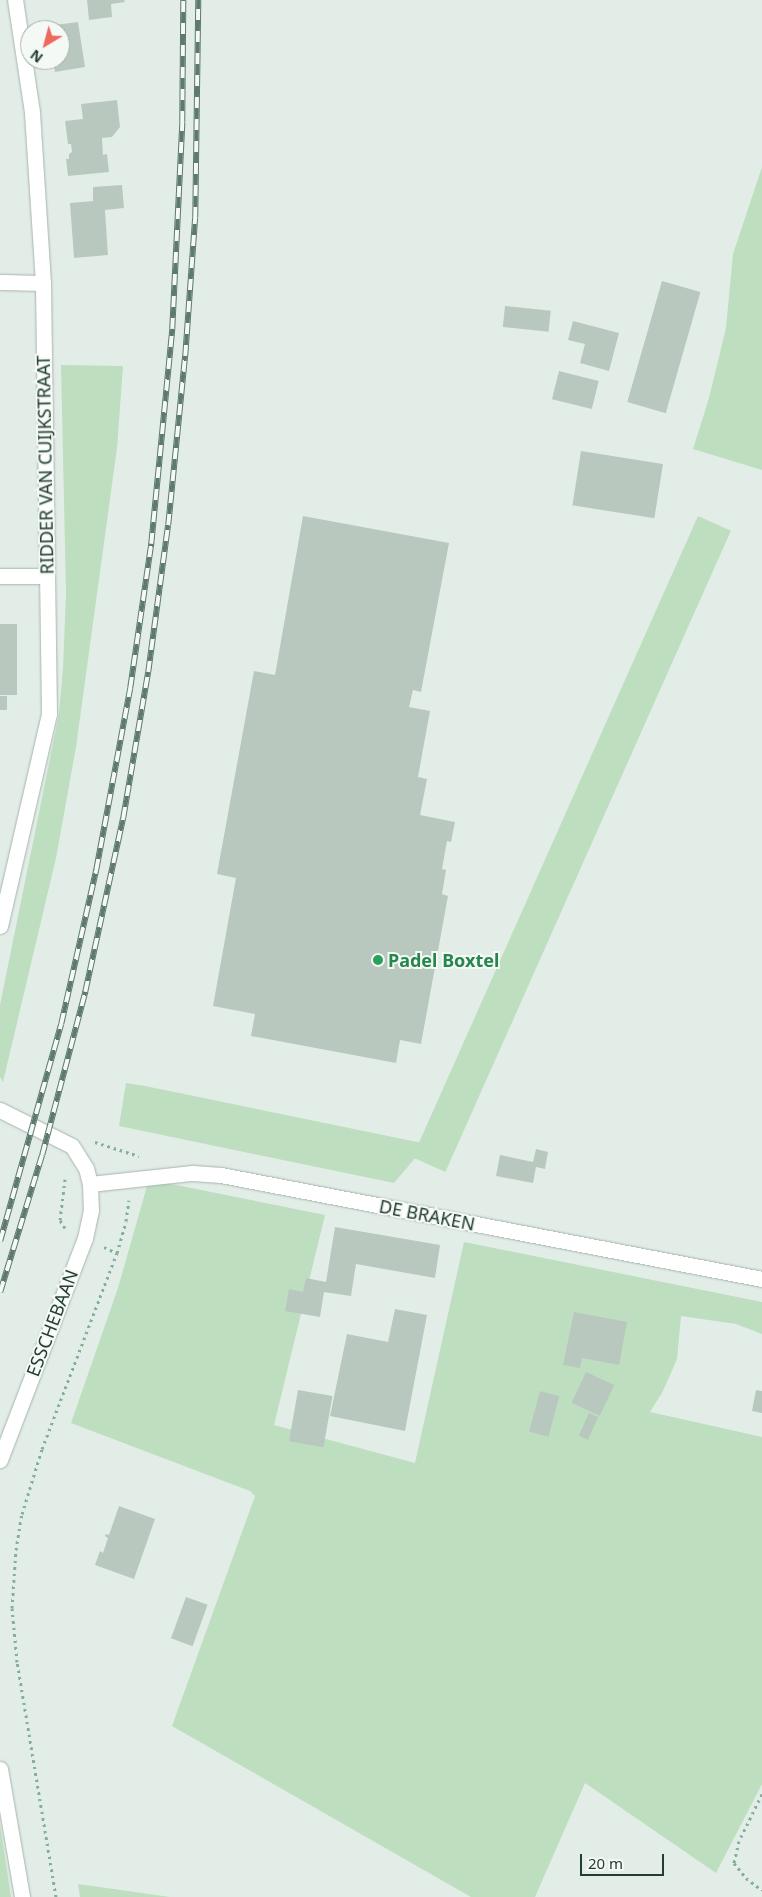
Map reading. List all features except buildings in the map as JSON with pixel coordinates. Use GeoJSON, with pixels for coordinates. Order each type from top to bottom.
{"type":"FeatureCollection","features":[{"type":"Feature","properties":{"kind":"street","name":"RIDDER VAN CUIJKSTRAAT"},"geometry":{"type":"LineString","coordinates":[[0,926],[49,714],[43,283],[32,112],[15,0]]}},
{"type":"Feature","properties":{"kind":"street"},"geometry":{"type":"LineString","coordinates":[[0,282],[43,283]]}},
{"type":"Feature","properties":{"kind":"street"},"geometry":{"type":"LineString","coordinates":[[0,576],[46,576]]}},
{"type":"Feature","properties":{"kind":"street"},"geometry":{"type":"LineString","coordinates":[[0,1110],[72,1146]]}},
{"type":"Feature","properties":{"kind":"street","name":"ESSCHEBAAN"},"geometry":{"type":"LineString","coordinates":[[0,1460],[85,1238],[92,1210],[90,1184],[86,1168],[72,1146]]}},
{"type":"Feature","properties":{"kind":"street","name":"DE BRAKEN"},"geometry":{"type":"LineString","coordinates":[[90,1184],[192,1173],[221,1175],[762,1279]]}},
{"type":"Feature","properties":{"kind":"street"},"geometry":{"type":"LineString","coordinates":[[0,1769],[22,1897]]}},
{"type":"Feature","properties":{"kind":"path"},"geometry":{"type":"LineString","coordinates":[[72,1146],[80,1140],[90,1140],[140,1156]]}},
{"type":"Feature","properties":{"kind":"path"},"geometry":{"type":"LineString","coordinates":[[56,1897],[17,1662],[12,1608],[16,1550],[22,1514],[42,1449],[118,1253],[126,1221],[131,1153]]}},
{"type":"Feature","properties":{"kind":"path"},"geometry":{"type":"LineString","coordinates":[[762,1794],[739,1841],[734,1864],[746,1878],[762,1890]]}},
{"type":"Feature","properties":{"kind":"green space"},"geometry":{"type":"Polygon","coordinates":[[[762,167],[762,470],[693,449],[709,398],[726,328],[733,254],[762,167]]]}},
{"type":"Feature","properties":{"kind":"green space"},"geometry":{"type":"Polygon","coordinates":[[[61,365],[123,366],[117,448],[76,747],[56,858],[3,1082],[0,1077],[0,1005],[59,714],[63,668],[66,593],[61,365]]]}},
{"type":"Feature","properties":{"kind":"green space"},"geometry":{"type":"Polygon","coordinates":[[[698,516],[731,531],[445,1172],[412,1157],[698,516]]]}},
{"type":"Feature","properties":{"kind":"green space"},"geometry":{"type":"Polygon","coordinates":[[[126,1083],[427,1144],[394,1183],[119,1126],[126,1083]]]}},
{"type":"Feature","properties":{"kind":"green space"},"geometry":{"type":"Polygon","coordinates":[[[161,1182],[325,1215],[274,1425],[415,1463],[464,1242],[762,1302],[762,1334],[736,1324],[681,1316],[677,1359],[663,1391],[650,1412],[762,1437],[762,1784],[716,1873],[585,1783],[535,1897],[471,1897],[172,1726],[255,1496],[250,1491],[71,1423],[118,1288],[147,1186],[161,1182]]]}},
{"type":"Feature","properties":{"kind":"green space"},"geometry":{"type":"Polygon","coordinates":[[[0,1824],[11,1897],[0,1897],[0,1824]]]}},
{"type":"Feature","properties":{"kind":"green space"},"geometry":{"type":"Polygon","coordinates":[[[78,1884],[170,1897],[80,1897],[78,1884]]]}},
{"type":"Feature","properties":{"kind":"railway"},"geometry":{"type":"LineString","coordinates":[[0,1241],[61,1024],[96,870],[130,688],[151,544],[172,329],[182,122],[183,0]]}},
{"type":"Feature","properties":{"kind":"railway"},"geometry":{"type":"LineString","coordinates":[[0,1292],[42,1155],[85,992],[123,818],[148,672],[168,525],[185,356],[195,218],[198,0]]}},
{"type":"Feature","properties":{"kind":"place","name":"Padel Boxtel"},"geometry":{"type":"Point","coordinates":[378,960]}}]}
